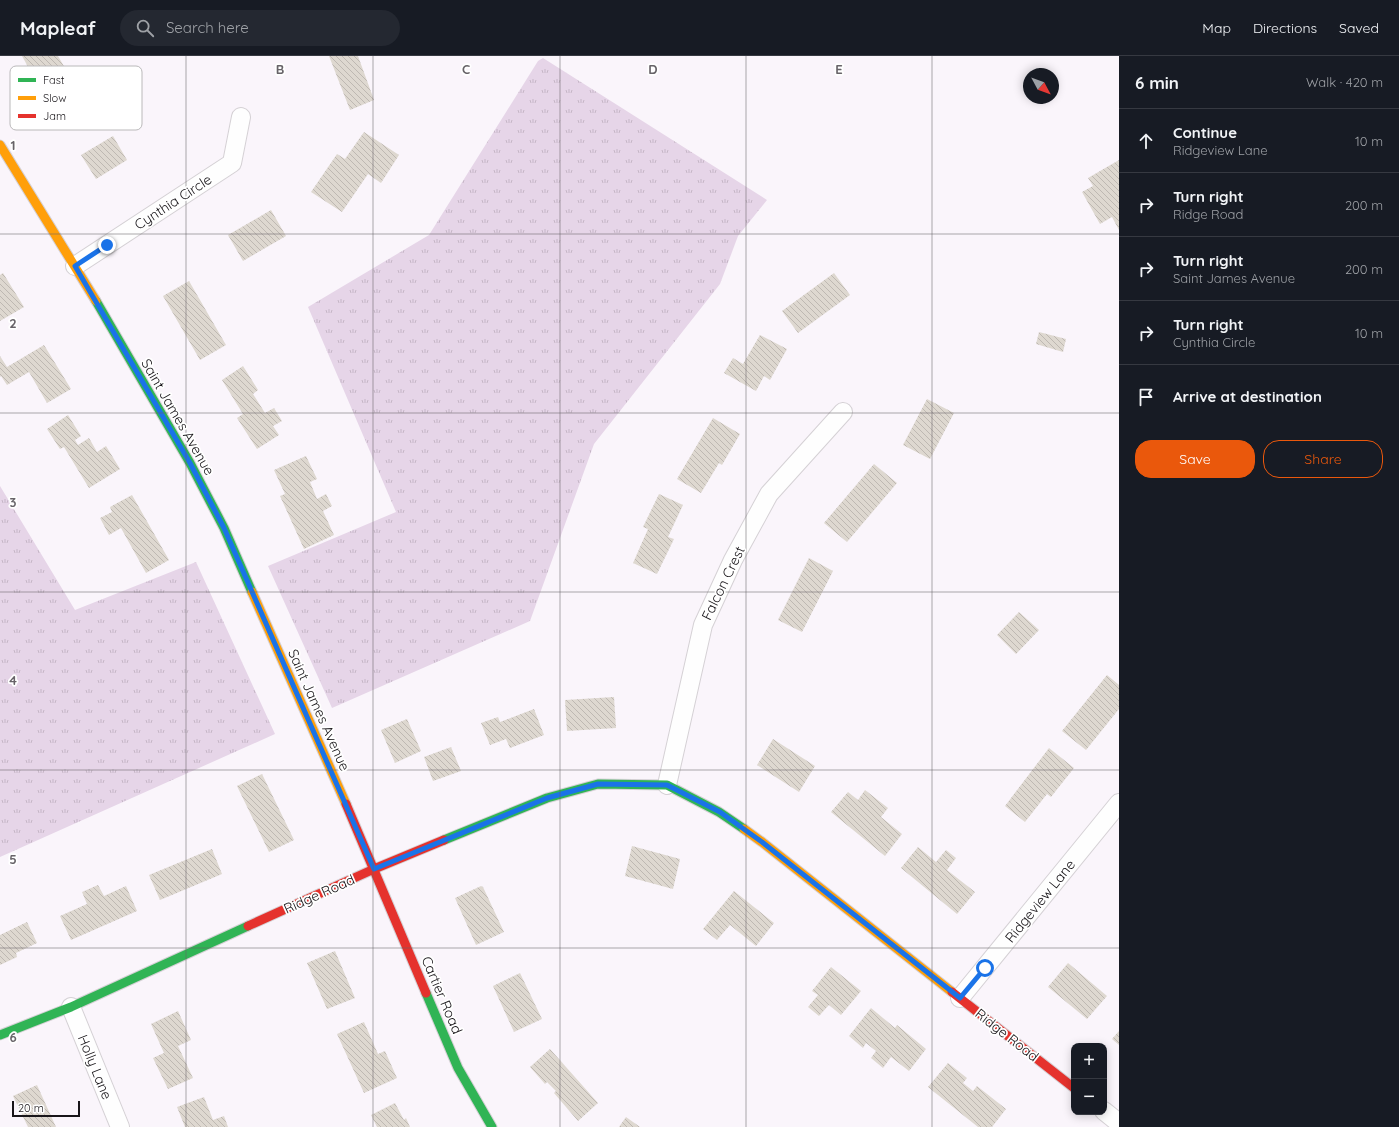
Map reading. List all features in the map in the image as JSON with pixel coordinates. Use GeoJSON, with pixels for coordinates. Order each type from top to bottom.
{"type":"FeatureCollection","features":[{"type":"Feature","properties":{"kind":"street","name":"Cynthia Circle"},"geometry":{"type":"LineString","coordinates":[[75,266],[232,163],[241,117]]}},
{"type":"Feature","properties":{"kind":"street","name":"Saint James Avenue"},"geometry":{"type":"LineString","coordinates":[[0,145],[75,266],[190,463],[224,528],[374,869]]}},
{"type":"Feature","properties":{"kind":"street","name":"Falcon Crest"},"geometry":{"type":"LineString","coordinates":[[667,785],[703,625],[730,567],[769,494],[843,412]]}},
{"type":"Feature","properties":{"kind":"street","name":"Ridge Road"},"geometry":{"type":"LineString","coordinates":[[0,1035],[71,1007],[374,869],[547,798],[598,784],[667,785],[720,812],[762,842],[1071,1086]]}},
{"type":"Feature","properties":{"kind":"street","name":"Ridgeview Lane"},"geometry":{"type":"LineString","coordinates":[[960,998],[1119,804]]}},
{"type":"Feature","properties":{"kind":"street","name":"Cartier Road"},"geometry":{"type":"LineString","coordinates":[[374,869],[458,1068],[492,1127]]}},
{"type":"Feature","properties":{"kind":"street","name":"Holly Lane"},"geometry":{"type":"LineString","coordinates":[[71,1007],[120,1127]]}},
{"type":"Feature","properties":{"kind":"street"},"geometry":{"type":"LineString","coordinates":[[1107,1113],[1119,1123]]}},
{"type":"Feature","properties":{"kind":"green space"},"geometry":{"type":"Polygon","coordinates":[[[543,58],[767,200],[738,236],[720,284],[594,444],[530,621],[332,708],[268,566],[396,512],[308,307],[429,235],[538,61],[543,58]]]}},
{"type":"Feature","properties":{"kind":"green space"},"geometry":{"type":"Polygon","coordinates":[[[0,486],[75,610],[196,562],[275,734],[0,857],[0,486]]]}},
{"type":"Feature","properties":{"kind":"building"},"geometry":{"type":"Polygon","coordinates":[[[22,56],[58,56],[64,66],[28,66],[22,56]]]}},
{"type":"Feature","properties":{"kind":"building"},"geometry":{"type":"Polygon","coordinates":[[[329,56],[358,56],[374,100],[350,110],[329,56]]]}},
{"type":"Feature","properties":{"kind":"building"},"geometry":{"type":"Polygon","coordinates":[[[364,132],[399,155],[381,183],[368,174],[342,212],[311,192],[337,154],[345,159],[364,132]]]}},
{"type":"Feature","properties":{"kind":"building"},"geometry":{"type":"Polygon","coordinates":[[[113,136],[127,160],[96,179],[81,155],[113,136]]]}},
{"type":"Feature","properties":{"kind":"building"},"geometry":{"type":"Polygon","coordinates":[[[1119,160],[1119,230],[1112,217],[1100,224],[1082,192],[1093,186],[1088,178],[1119,160]]]}},
{"type":"Feature","properties":{"kind":"building"},"geometry":{"type":"Polygon","coordinates":[[[271,210],[286,236],[243,261],[228,235],[271,210]]]}},
{"type":"Feature","properties":{"kind":"building"},"geometry":{"type":"Polygon","coordinates":[[[3,273],[24,307],[0,321],[0,275],[3,273]]]}},
{"type":"Feature","properties":{"kind":"building"},"geometry":{"type":"Polygon","coordinates":[[[834,273],[850,295],[798,333],[782,311],[834,273]]]}},
{"type":"Feature","properties":{"kind":"building"},"geometry":{"type":"Polygon","coordinates":[[[189,281],[226,345],[200,360],[163,296],[189,281]]]}},
{"type":"Feature","properties":{"kind":"building"},"geometry":{"type":"Polygon","coordinates":[[[1039,332],[1066,339],[1063,352],[1036,344],[1039,332]]]}},
{"type":"Feature","properties":{"kind":"building"},"geometry":{"type":"Polygon","coordinates":[[[760,335],[787,349],[770,380],[764,376],[756,391],[724,373],[733,358],[743,364],[760,335]]]}},
{"type":"Feature","properties":{"kind":"building"},"geometry":{"type":"Polygon","coordinates":[[[44,345],[71,389],[47,403],[29,372],[7,385],[1,376],[0,377],[0,356],[7,367],[44,345]]]}},
{"type":"Feature","properties":{"kind":"building"},"geometry":{"type":"Polygon","coordinates":[[[243,366],[258,390],[253,394],[265,413],[274,408],[282,421],[273,426],[279,435],[257,449],[237,418],[243,414],[222,380],[243,366]]]}},
{"type":"Feature","properties":{"kind":"building"},"geometry":{"type":"Polygon","coordinates":[[[927,399],[954,413],[930,459],[903,445],[927,399]]]}},
{"type":"Feature","properties":{"kind":"building"},"geometry":{"type":"Polygon","coordinates":[[[68,415],[81,436],[75,440],[78,445],[89,438],[97,452],[106,446],[120,469],[89,488],[64,447],[60,449],[47,429],[68,415]]]}},
{"type":"Feature","properties":{"kind":"building"},"geometry":{"type":"Polygon","coordinates":[[[713,418],[740,434],[722,465],[719,463],[701,493],[677,479],[713,418]]]}},
{"type":"Feature","properties":{"kind":"building"},"geometry":{"type":"Polygon","coordinates":[[[306,456],[317,479],[310,482],[317,499],[326,494],[332,506],[323,511],[334,535],[304,549],[280,496],[285,494],[274,470],[306,456]]]}},
{"type":"Feature","properties":{"kind":"building"},"geometry":{"type":"Polygon","coordinates":[[[874,464],[897,483],[847,542],[824,523],[874,464]]]}},
{"type":"Feature","properties":{"kind":"building"},"geometry":{"type":"Polygon","coordinates":[[[659,494],[683,505],[668,537],[674,539],[657,574],[633,563],[648,529],[643,527],[659,494]]]}},
{"type":"Feature","properties":{"kind":"building"},"geometry":{"type":"Polygon","coordinates":[[[132,495],[169,560],[146,573],[121,528],[109,535],[100,518],[112,512],[110,507],[132,495]]]}},
{"type":"Feature","properties":{"kind":"building"},"geometry":{"type":"Polygon","coordinates":[[[809,558],[833,571],[802,632],[778,620],[809,558]]]}},
{"type":"Feature","properties":{"kind":"building"},"geometry":{"type":"Polygon","coordinates":[[[1019,612],[1039,630],[1016,654],[997,635],[1019,612]]]}},
{"type":"Feature","properties":{"kind":"building"},"geometry":{"type":"Polygon","coordinates":[[[1107,675],[1119,685],[1119,709],[1086,750],[1062,731],[1107,675]]]}},
{"type":"Feature","properties":{"kind":"building"},"geometry":{"type":"Polygon","coordinates":[[[614,697],[616,728],[567,731],[565,700],[614,697]]]}},
{"type":"Feature","properties":{"kind":"building"},"geometry":{"type":"Polygon","coordinates":[[[534,709],[544,735],[510,748],[506,739],[490,745],[481,723],[498,717],[500,722],[534,709]]]}},
{"type":"Feature","properties":{"kind":"building"},"geometry":{"type":"Polygon","coordinates":[[[407,719],[421,751],[395,763],[381,730],[407,719]]]}},
{"type":"Feature","properties":{"kind":"building"},"geometry":{"type":"Polygon","coordinates":[[[773,739],[815,766],[799,792],[757,765],[773,739]]]}},
{"type":"Feature","properties":{"kind":"building"},"geometry":{"type":"Polygon","coordinates":[[[451,747],[461,771],[433,781],[424,757],[451,747]]]}},
{"type":"Feature","properties":{"kind":"building"},"geometry":{"type":"Polygon","coordinates":[[[1049,748],[1074,768],[1051,797],[1047,794],[1025,822],[1005,806],[1049,748]]]}},
{"type":"Feature","properties":{"kind":"building"},"geometry":{"type":"Polygon","coordinates":[[[262,774],[294,840],[269,852],[237,786],[262,774]]]}},
{"type":"Feature","properties":{"kind":"building"},"geometry":{"type":"Polygon","coordinates":[[[865,790],[888,808],[881,817],[902,834],[885,856],[831,812],[848,792],[858,800],[865,790]]]}},
{"type":"Feature","properties":{"kind":"building"},"geometry":{"type":"Polygon","coordinates":[[[632,846],[680,859],[673,889],[625,876],[632,846]]]}},
{"type":"Feature","properties":{"kind":"building"},"geometry":{"type":"Polygon","coordinates":[[[918,847],[936,862],[946,850],[956,858],[947,870],[975,892],[957,914],[901,868],[918,847]]]}},
{"type":"Feature","properties":{"kind":"building"},"geometry":{"type":"Polygon","coordinates":[[[212,849],[222,874],[160,900],[149,875],[212,849]]]}},
{"type":"Feature","properties":{"kind":"building"},"geometry":{"type":"Polygon","coordinates":[[[98,885],[104,896],[126,886],[137,911],[71,940],[60,916],[87,904],[82,892],[98,885]]]}},
{"type":"Feature","properties":{"kind":"building"},"geometry":{"type":"Polygon","coordinates":[[[481,886],[483,887],[504,932],[476,945],[455,898],[481,886]]]}},
{"type":"Feature","properties":{"kind":"building"},"geometry":{"type":"Polygon","coordinates":[[[734,891],[774,923],[756,946],[730,925],[717,940],[703,929],[734,891]]]}},
{"type":"Feature","properties":{"kind":"building"},"geometry":{"type":"Polygon","coordinates":[[[27,922],[37,943],[16,953],[17,957],[0,965],[0,935],[27,922]]]}},
{"type":"Feature","properties":{"kind":"building"},"geometry":{"type":"Polygon","coordinates":[[[335,951],[355,998],[327,1009],[307,963],[335,951]]]}},
{"type":"Feature","properties":{"kind":"building"},"geometry":{"type":"Polygon","coordinates":[[[1068,963],[1107,996],[1087,1019],[1048,987],[1068,963]]]}},
{"type":"Feature","properties":{"kind":"building"},"geometry":{"type":"Polygon","coordinates":[[[831,967],[861,991],[841,1015],[829,1005],[819,1016],[808,1007],[818,995],[812,991],[831,967]]]}},
{"type":"Feature","properties":{"kind":"building"},"geometry":{"type":"Polygon","coordinates":[[[520,973],[542,1019],[514,1032],[493,986],[520,973]]]}},
{"type":"Feature","properties":{"kind":"building"},"geometry":{"type":"Polygon","coordinates":[[[871,1008],[895,1028],[897,1025],[926,1049],[909,1071],[891,1057],[883,1068],[871,1058],[876,1051],[866,1043],[863,1048],[849,1036],[871,1008]]]}},
{"type":"Feature","properties":{"kind":"building"},"geometry":{"type":"Polygon","coordinates":[[[178,1011],[191,1040],[178,1046],[193,1078],[168,1089],[153,1058],[164,1053],[151,1024],[178,1011]]]}},
{"type":"Feature","properties":{"kind":"building"},"geometry":{"type":"Polygon","coordinates":[[[364,1022],[378,1054],[385,1051],[397,1078],[364,1093],[337,1034],[364,1022]]]}},
{"type":"Feature","properties":{"kind":"building"},"geometry":{"type":"Polygon","coordinates":[[[1119,1031],[1119,1045],[1112,1039],[1119,1031]]]}},
{"type":"Feature","properties":{"kind":"building"},"geometry":{"type":"Polygon","coordinates":[[[550,1049],[598,1103],[578,1121],[554,1093],[556,1091],[547,1082],[545,1084],[530,1067],[550,1049]]]}},
{"type":"Feature","properties":{"kind":"building"},"geometry":{"type":"Polygon","coordinates":[[[948,1063],[967,1078],[963,1083],[973,1091],[977,1086],[1006,1109],[992,1127],[978,1127],[928,1087],[948,1063]]]}},
{"type":"Feature","properties":{"kind":"building"},"geometry":{"type":"Polygon","coordinates":[[[37,1085],[56,1127],[28,1127],[13,1096],[37,1085]]]}},
{"type":"Feature","properties":{"kind":"building"},"geometry":{"type":"Polygon","coordinates":[[[204,1097],[213,1120],[224,1116],[228,1127],[185,1127],[177,1107],[204,1097]]]}},
{"type":"Feature","properties":{"kind":"building"},"geometry":{"type":"Polygon","coordinates":[[[395,1103],[404,1120],[406,1118],[410,1127],[377,1127],[371,1115],[395,1103]]]}},
{"type":"Feature","properties":{"kind":"building"},"geometry":{"type":"Polygon","coordinates":[[[626,1117],[640,1127],[619,1127],[626,1117]]]}},
{"type":"Feature","properties":{"kind":"traffic: fast"},"geometry":{"type":"LineString","coordinates":[[96,301],[190,463],[224,528],[252,592]]}},
{"type":"Feature","properties":{"kind":"traffic: fast"},"geometry":{"type":"LineString","coordinates":[[444,840],[547,798],[598,784],[667,785],[719,812],[744,829]]}},
{"type":"Feature","properties":{"kind":"traffic: fast"},"geometry":{"type":"LineString","coordinates":[[0,1035],[71,1007],[248,926]]}},
{"type":"Feature","properties":{"kind":"traffic: fast"},"geometry":{"type":"LineString","coordinates":[[426,993],[458,1068],[492,1127]]}},
{"type":"Feature","properties":{"kind":"traffic: slow"},"geometry":{"type":"LineString","coordinates":[[0,145],[96,301]]}},
{"type":"Feature","properties":{"kind":"traffic: slow"},"geometry":{"type":"LineString","coordinates":[[252,592],[346,804]]}},
{"type":"Feature","properties":{"kind":"traffic: slow"},"geometry":{"type":"LineString","coordinates":[[744,829],[952,992]]}},
{"type":"Feature","properties":{"kind":"traffic: jam"},"geometry":{"type":"LineString","coordinates":[[346,804],[426,993]]}},
{"type":"Feature","properties":{"kind":"traffic: jam"},"geometry":{"type":"LineString","coordinates":[[248,926],[374,869],[444,840]]}},
{"type":"Feature","properties":{"kind":"traffic: jam"},"geometry":{"type":"LineString","coordinates":[[952,992],[1071,1086]]}},
{"type":"Feature","properties":{"kind":"route"},"geometry":{"type":"LineString","coordinates":[[107,245],[75,266],[190,463],[224,528],[374,869],[547,798],[598,784],[667,785],[720,812],[762,842],[960,998],[985,968]]}}]}
